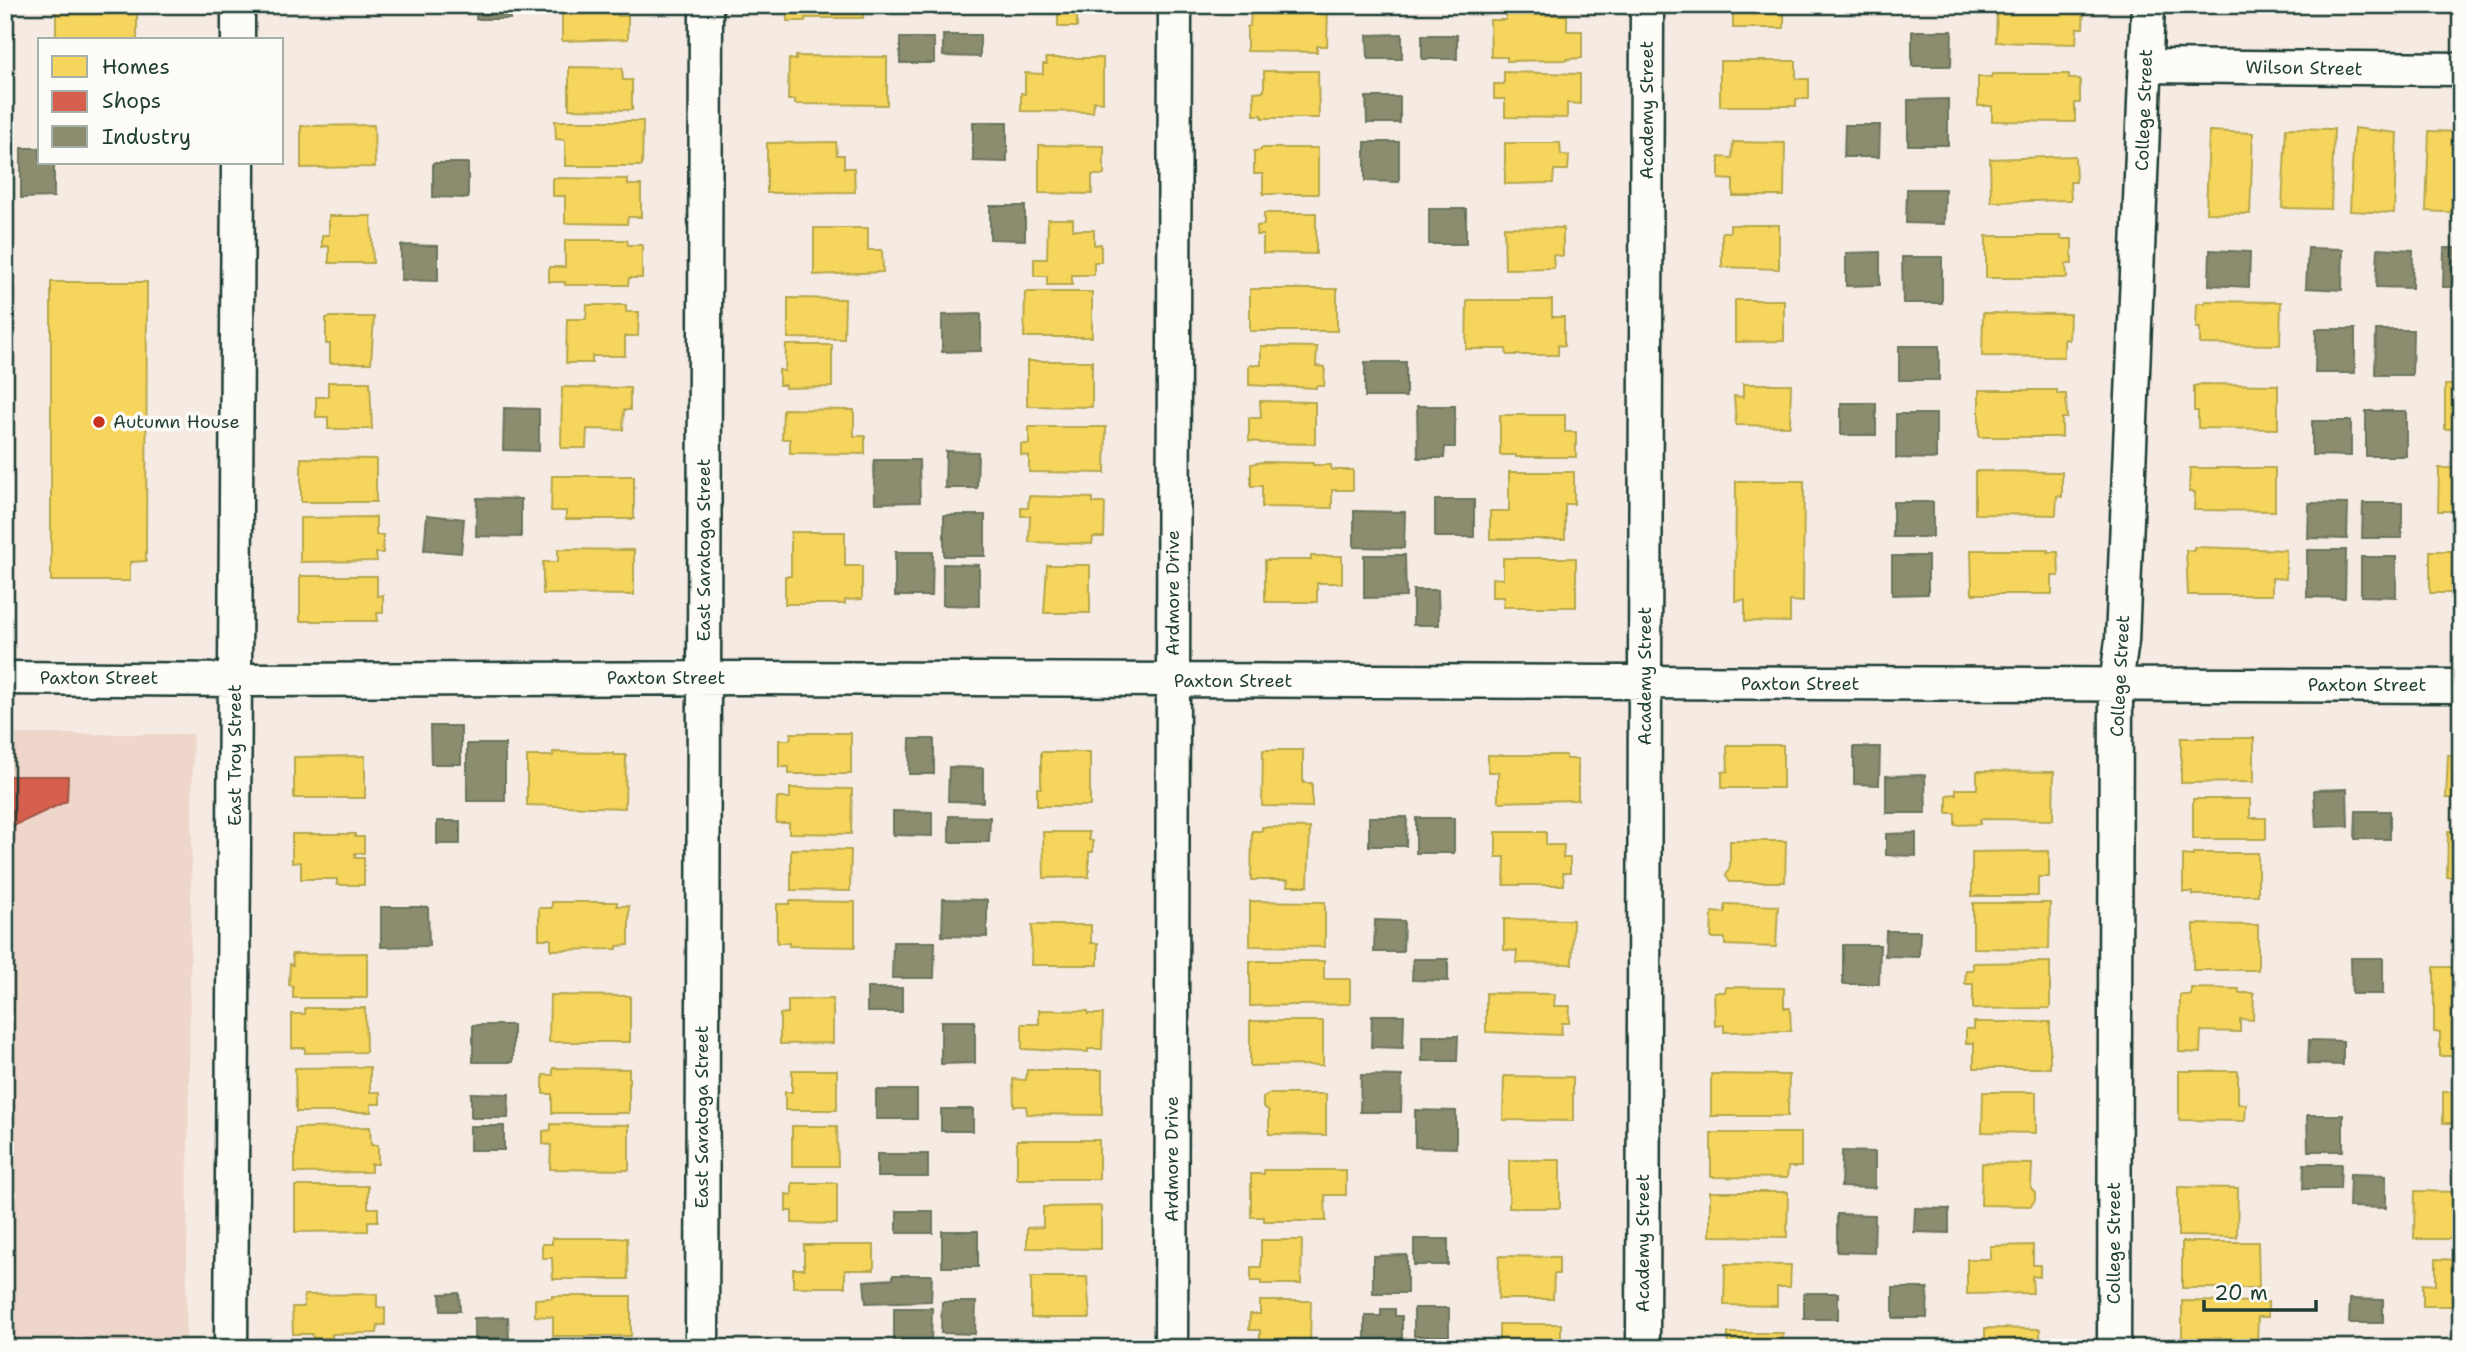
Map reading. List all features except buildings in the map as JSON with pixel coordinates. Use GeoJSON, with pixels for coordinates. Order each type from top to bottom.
{"type":"FeatureCollection","features":[{"type":"Feature","properties":{"kind":"street"},"geometry":{"type":"LineString","coordinates":[[238,5],[238,38]]}},
{"type":"Feature","properties":{"kind":"street","name":"East Saratoga Street"},"geometry":{"type":"LineString","coordinates":[[702,1348],[706,5]]}},
{"type":"Feature","properties":{"kind":"street","name":"Ardmore Drive"},"geometry":{"type":"LineString","coordinates":[[1171,1348],[1175,5]]}},
{"type":"Feature","properties":{"kind":"street","name":"Academy Street"},"geometry":{"type":"LineString","coordinates":[[1643,1348],[1647,5]]}},
{"type":"Feature","properties":{"kind":"street","name":"College Street"},"geometry":{"type":"LineString","coordinates":[[2114,1348],[2116,684],[2122,641],[2148,5]]}},
{"type":"Feature","properties":{"kind":"street","name":"Wilson Street"},"geometry":{"type":"LineString","coordinates":[[2146,66],[2461,69]]}},
{"type":"Feature","properties":{"kind":"street","name":"East Troy Street"},"geometry":{"type":"LineString","coordinates":[[231,1348],[238,164]]}},
{"type":"Feature","properties":{"kind":"street","name":"Paxton Street"},"geometry":{"type":"LineString","coordinates":[[5,678],[704,678],[2461,686]]}},
{"type":"Feature","properties":{"kind":"shaded area"},"geometry":{"type":"Polygon","coordinates":[[[5,734],[193,734],[186,1348],[5,1348],[5,734]]]}},
{"type":"Feature","properties":{"kind":"place","name":"Autumn House"},"geometry":{"type":"Point","coordinates":[99,422]}}]}
